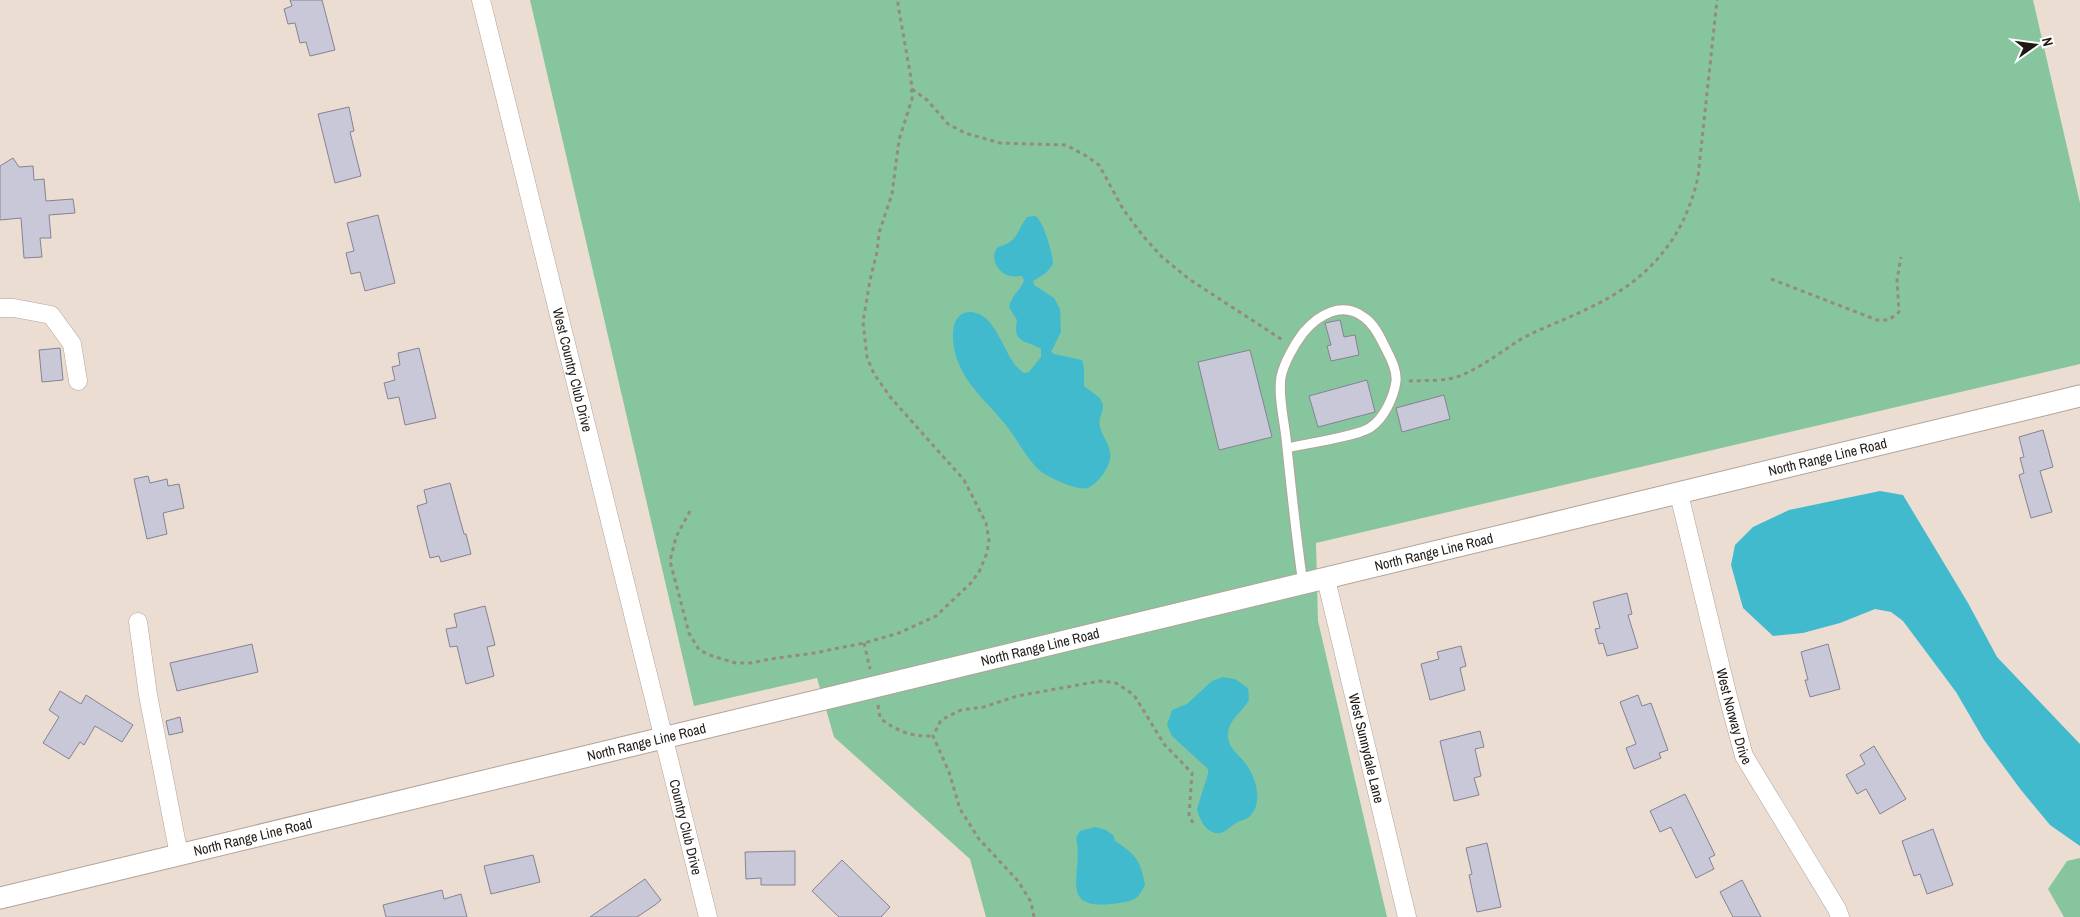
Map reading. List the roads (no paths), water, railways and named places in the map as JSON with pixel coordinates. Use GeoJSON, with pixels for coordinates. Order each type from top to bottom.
{"type":"FeatureCollection","features":[{"type":"Feature","properties":{"kind":"street","name":"West Country Club Drive"},"geometry":{"type":"LineString","coordinates":[[481,0],[663,739]]}},
{"type":"Feature","properties":{"kind":"street"},"geometry":{"type":"LineString","coordinates":[[0,308],[14,308],[51,315],[72,344],[78,381]]}},
{"type":"Feature","properties":{"kind":"street","name":"North Range Line Road"},"geometry":{"type":"LineString","coordinates":[[0,898],[2080,396]]}},
{"type":"Feature","properties":{"kind":"street","name":"West Norway Drive"},"geometry":{"type":"LineString","coordinates":[[1679,494],[1724,684],[1744,756],[1837,909],[1840,917]]}},
{"type":"Feature","properties":{"kind":"street","name":"West Sunnydale Lane"},"geometry":{"type":"LineString","coordinates":[[1326,579],[1407,917]]}},
{"type":"Feature","properties":{"kind":"street"},"geometry":{"type":"LineString","coordinates":[[138,622],[148,695],[179,855]]}},
{"type":"Feature","properties":{"kind":"street","name":"Country Club Drive"},"geometry":{"type":"LineString","coordinates":[[663,739],[708,917]]}},
{"type":"Feature","properties":{"kind":"lane"},"geometry":{"type":"LineString","coordinates":[[1287,448],[1370,428],[1380,419],[1390,402],[1396,381],[1394,366],[1380,336],[1366,318],[1353,312],[1341,310],[1326,313],[1313,321],[1294,346],[1281,376],[1281,392],[1287,448],[1303,585]]}},
{"type":"Feature","properties":{"kind":"water"},"geometry":{"type":"Polygon","coordinates":[[[1035,216],[1044,230],[1053,264],[1046,273],[1033,281],[1034,285],[1054,298],[1060,309],[1061,332],[1051,352],[1082,360],[1084,386],[1100,398],[1103,405],[1100,424],[1101,431],[1110,450],[1110,459],[1102,476],[1087,488],[1062,483],[1039,470],[1029,459],[1005,424],[968,380],[956,358],[954,350],[953,332],[958,317],[964,313],[972,312],[981,315],[989,321],[1017,367],[1024,373],[1029,372],[1041,357],[1041,349],[1018,337],[1017,320],[1009,307],[1024,280],[1022,276],[1011,276],[1001,272],[994,260],[995,251],[998,247],[1005,245],[1016,236],[1027,217],[1035,216]]]}},
{"type":"Feature","properties":{"kind":"water"},"geometry":{"type":"Polygon","coordinates":[[[1880,491],[1903,495],[1968,603],[1997,657],[2080,744],[2080,846],[2050,825],[2021,790],[1984,740],[1956,692],[1903,621],[1891,612],[1875,609],[1840,623],[1803,633],[1773,636],[1743,608],[1731,565],[1735,545],[1753,527],[1789,510],[1880,491]]]}},
{"type":"Feature","properties":{"kind":"water"},"geometry":{"type":"Polygon","coordinates":[[[1223,677],[1235,679],[1248,688],[1249,700],[1230,725],[1228,740],[1232,748],[1250,769],[1257,791],[1257,798],[1254,812],[1249,817],[1224,831],[1215,833],[1205,827],[1197,809],[1208,769],[1172,736],[1167,725],[1172,710],[1187,704],[1212,681],[1223,677]]]}},
{"type":"Feature","properties":{"kind":"water"},"geometry":{"type":"Polygon","coordinates":[[[1095,827],[1106,830],[1114,836],[1115,841],[1132,854],[1139,863],[1145,884],[1139,896],[1132,900],[1099,905],[1086,902],[1079,896],[1076,887],[1078,851],[1076,838],[1080,831],[1095,827]]]}}]}
